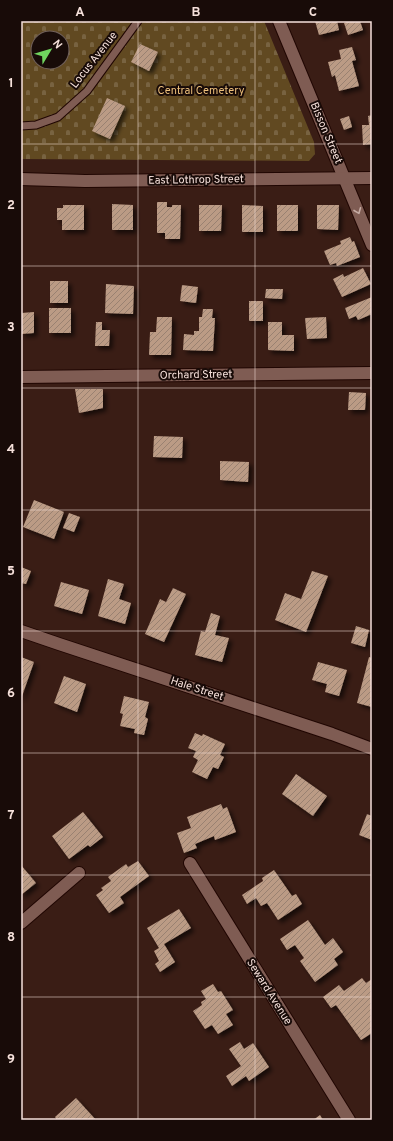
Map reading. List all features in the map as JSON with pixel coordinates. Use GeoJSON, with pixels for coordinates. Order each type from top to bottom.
{"type":"FeatureCollection","features":[{"type":"Feature","properties":{"kind":"street","name":"Bisson Street"},"geometry":{"type":"LineString","coordinates":[[279,21],[372,245]]}},
{"type":"Feature","properties":{"kind":"street","name":"East Lothrop Street"},"geometry":{"type":"LineString","coordinates":[[21,180],[85,181],[372,178]]}},
{"type":"Feature","properties":{"kind":"street","name":"Orchard Street"},"geometry":{"type":"LineString","coordinates":[[21,377],[372,373]]}},
{"type":"Feature","properties":{"kind":"street","name":"Hale Street"},"geometry":{"type":"LineString","coordinates":[[21,631],[332,734],[372,749]]}},
{"type":"Feature","properties":{"kind":"street","name":"Seward Avenue"},"geometry":{"type":"LineString","coordinates":[[190,863],[349,1120]]}},
{"type":"Feature","properties":{"kind":"street"},"geometry":{"type":"LineString","coordinates":[[21,923],[79,873]]}},
{"type":"Feature","properties":{"kind":"lane","name":"Locus Avenue"},"geometry":{"type":"LineString","coordinates":[[21,126],[36,125],[58,117],[87,91],[138,21]]}},
{"type":"Feature","properties":{"kind":"green space","name":"Central Cemetery"},"geometry":{"type":"Polygon","coordinates":[[[21,21],[264,21],[314,142],[315,154],[309,161],[21,159],[21,21]]]}},
{"type":"Feature","properties":{"kind":"building"},"geometry":{"type":"Polygon","coordinates":[[[315,21],[337,21],[339,30],[319,35],[315,21]]]}},
{"type":"Feature","properties":{"kind":"building"},"geometry":{"type":"Polygon","coordinates":[[[350,21],[360,21],[363,30],[348,35],[344,23],[350,21]]]}},
{"type":"Feature","properties":{"kind":"building"},"geometry":{"type":"Polygon","coordinates":[[[140,44],[158,52],[149,71],[131,62],[140,44]]]}},
{"type":"Feature","properties":{"kind":"building"},"geometry":{"type":"Polygon","coordinates":[[[352,47],[356,60],[352,61],[359,86],[339,91],[335,75],[332,77],[328,62],[341,59],[339,50],[352,47]]]}},
{"type":"Feature","properties":{"kind":"building"},"geometry":{"type":"Polygon","coordinates":[[[107,98],[125,106],[110,139],[92,131],[107,98]]]}},
{"type":"Feature","properties":{"kind":"building"},"geometry":{"type":"Polygon","coordinates":[[[372,115],[372,144],[363,145],[362,125],[369,125],[368,116],[372,115]]]}},
{"type":"Feature","properties":{"kind":"building"},"geometry":{"type":"Polygon","coordinates":[[[349,116],[352,127],[344,130],[340,119],[349,116]]]}},
{"type":"Feature","properties":{"kind":"building"},"geometry":{"type":"Polygon","coordinates":[[[157,202],[167,202],[167,207],[172,207],[172,205],[181,205],[180,239],[165,239],[165,233],[157,233],[157,202]]]}},
{"type":"Feature","properties":{"kind":"building"},"geometry":{"type":"Polygon","coordinates":[[[112,204],[133,205],[133,230],[112,230],[112,204]]]}},
{"type":"Feature","properties":{"kind":"building"},"geometry":{"type":"Polygon","coordinates":[[[63,205],[84,205],[84,230],[62,230],[62,220],[57,220],[57,208],[63,208],[63,205]]]}},
{"type":"Feature","properties":{"kind":"building"},"geometry":{"type":"Polygon","coordinates":[[[199,205],[222,205],[221,231],[199,231],[199,205]]]}},
{"type":"Feature","properties":{"kind":"building"},"geometry":{"type":"Polygon","coordinates":[[[242,205],[263,206],[263,232],[242,232],[242,205]]]}},
{"type":"Feature","properties":{"kind":"building"},"geometry":{"type":"Polygon","coordinates":[[[277,205],[298,205],[298,231],[277,231],[277,205]]]}},
{"type":"Feature","properties":{"kind":"building"},"geometry":{"type":"Polygon","coordinates":[[[317,205],[339,205],[338,230],[317,229],[317,205]]]}},
{"type":"Feature","properties":{"kind":"building"},"geometry":{"type":"Polygon","coordinates":[[[350,237],[352,242],[354,241],[360,257],[337,266],[336,263],[330,265],[324,251],[341,244],[340,241],[350,237]]]}},
{"type":"Feature","properties":{"kind":"building"},"geometry":{"type":"Polygon","coordinates":[[[363,268],[371,284],[342,297],[333,279],[343,274],[344,277],[363,268]]]}},
{"type":"Feature","properties":{"kind":"building"},"geometry":{"type":"Polygon","coordinates":[[[50,281],[68,281],[68,303],[50,303],[50,281]]]}},
{"type":"Feature","properties":{"kind":"building"},"geometry":{"type":"Polygon","coordinates":[[[106,284],[134,286],[133,314],[105,313],[106,284]]]}},
{"type":"Feature","properties":{"kind":"building"},"geometry":{"type":"Polygon","coordinates":[[[182,285],[198,287],[196,303],[180,301],[182,285]]]}},
{"type":"Feature","properties":{"kind":"building"},"geometry":{"type":"Polygon","coordinates":[[[266,289],[283,289],[282,299],[265,298],[266,289]]]}},
{"type":"Feature","properties":{"kind":"building"},"geometry":{"type":"Polygon","coordinates":[[[372,297],[372,314],[358,320],[356,316],[349,319],[345,308],[372,297]]]}},
{"type":"Feature","properties":{"kind":"building"},"geometry":{"type":"Polygon","coordinates":[[[249,301],[263,301],[263,321],[249,321],[249,301]]]}},
{"type":"Feature","properties":{"kind":"building"},"geometry":{"type":"Polygon","coordinates":[[[49,308],[71,308],[71,333],[49,333],[49,308]]]}},
{"type":"Feature","properties":{"kind":"building"},"geometry":{"type":"Polygon","coordinates":[[[203,309],[213,309],[212,318],[215,318],[213,351],[183,350],[184,334],[194,335],[194,331],[199,331],[199,317],[202,317],[203,309]]]}},
{"type":"Feature","properties":{"kind":"building"},"geometry":{"type":"Polygon","coordinates":[[[34,312],[34,333],[21,334],[21,313],[34,312]]]}},
{"type":"Feature","properties":{"kind":"building"},"geometry":{"type":"Polygon","coordinates":[[[157,317],[172,317],[171,355],[149,355],[150,332],[156,332],[157,317]]]}},
{"type":"Feature","properties":{"kind":"building"},"geometry":{"type":"Polygon","coordinates":[[[326,317],[327,338],[307,339],[305,318],[326,317]]]}},
{"type":"Feature","properties":{"kind":"building"},"geometry":{"type":"Polygon","coordinates":[[[96,322],[102,322],[102,330],[110,330],[109,346],[95,346],[96,322]]]}},
{"type":"Feature","properties":{"kind":"building"},"geometry":{"type":"Polygon","coordinates":[[[268,322],[282,322],[282,335],[294,335],[294,351],[268,350],[268,322]]]}},
{"type":"Feature","properties":{"kind":"building"},"geometry":{"type":"Polygon","coordinates":[[[75,389],[103,389],[103,408],[79,413],[75,389]]]}},
{"type":"Feature","properties":{"kind":"building"},"geometry":{"type":"Polygon","coordinates":[[[349,392],[366,393],[365,410],[348,410],[349,392]]]}},
{"type":"Feature","properties":{"kind":"building"},"geometry":{"type":"Polygon","coordinates":[[[154,436],[183,437],[182,458],[153,457],[154,436]]]}},
{"type":"Feature","properties":{"kind":"building"},"geometry":{"type":"Polygon","coordinates":[[[220,461],[249,462],[248,482],[220,480],[220,461]]]}},
{"type":"Feature","properties":{"kind":"building"},"geometry":{"type":"Polygon","coordinates":[[[34,500],[64,512],[54,539],[23,527],[34,500]]]}},
{"type":"Feature","properties":{"kind":"building"},"geometry":{"type":"Polygon","coordinates":[[[69,513],[80,517],[74,532],[63,528],[69,513]]]}},
{"type":"Feature","properties":{"kind":"building"},"geometry":{"type":"Polygon","coordinates":[[[21,567],[31,571],[26,584],[21,583],[21,567]]]}},
{"type":"Feature","properties":{"kind":"building"},"geometry":{"type":"Polygon","coordinates":[[[312,571],[328,576],[306,632],[275,620],[285,593],[301,599],[312,571]]]}},
{"type":"Feature","properties":{"kind":"building"},"geometry":{"type":"Polygon","coordinates":[[[108,579],[124,584],[119,599],[131,603],[125,624],[98,616],[108,579]]]}},
{"type":"Feature","properties":{"kind":"building"},"geometry":{"type":"Polygon","coordinates":[[[61,582],[89,590],[82,614],[54,606],[61,582]]]}},
{"type":"Feature","properties":{"kind":"building"},"geometry":{"type":"Polygon","coordinates":[[[173,588],[186,594],[164,642],[145,634],[160,599],[166,602],[173,588]]]}},
{"type":"Feature","properties":{"kind":"building"},"geometry":{"type":"Polygon","coordinates":[[[211,613],[220,616],[215,635],[229,638],[222,662],[195,655],[201,631],[205,632],[211,613]]]}},
{"type":"Feature","properties":{"kind":"building"},"geometry":{"type":"Polygon","coordinates":[[[356,626],[369,630],[365,647],[351,643],[356,626]]]}},
{"type":"Feature","properties":{"kind":"building"},"geometry":{"type":"Polygon","coordinates":[[[21,657],[34,662],[21,699],[21,657]]]}},
{"type":"Feature","properties":{"kind":"building"},"geometry":{"type":"Polygon","coordinates":[[[369,657],[372,658],[372,707],[357,703],[369,657]]]}},
{"type":"Feature","properties":{"kind":"building"},"geometry":{"type":"Polygon","coordinates":[[[318,662],[347,670],[339,696],[325,692],[327,684],[312,680],[318,662]]]}},
{"type":"Feature","properties":{"kind":"building"},"geometry":{"type":"Polygon","coordinates":[[[64,676],[86,684],[77,712],[54,703],[64,676]]]}},
{"type":"Feature","properties":{"kind":"building"},"geometry":{"type":"Polygon","coordinates":[[[124,696],[149,702],[145,717],[148,719],[144,735],[134,733],[135,729],[120,726],[123,714],[120,713],[124,696]]]}},
{"type":"Feature","properties":{"kind":"building"},"geometry":{"type":"Polygon","coordinates":[[[195,733],[202,736],[203,734],[225,744],[220,755],[224,757],[218,769],[213,767],[207,779],[192,772],[198,760],[193,757],[196,751],[188,748],[195,733]]]}},
{"type":"Feature","properties":{"kind":"building"},"geometry":{"type":"Polygon","coordinates":[[[296,774],[327,796],[313,816],[282,794],[296,774]]]}},
{"type":"Feature","properties":{"kind":"building"},"geometry":{"type":"Polygon","coordinates":[[[221,804],[223,809],[227,807],[236,832],[215,840],[214,836],[195,844],[197,848],[184,853],[177,833],[191,828],[187,817],[221,804]]]}},
{"type":"Feature","properties":{"kind":"building"},"geometry":{"type":"Polygon","coordinates":[[[83,812],[103,837],[90,847],[88,845],[69,859],[52,836],[83,812]]]}},
{"type":"Feature","properties":{"kind":"building"},"geometry":{"type":"Polygon","coordinates":[[[367,814],[372,816],[372,840],[359,835],[367,814]]]}},
{"type":"Feature","properties":{"kind":"building"},"geometry":{"type":"Polygon","coordinates":[[[138,861],[149,876],[120,897],[124,903],[109,913],[96,895],[103,890],[101,888],[111,881],[108,877],[126,864],[128,867],[138,861]]]}},
{"type":"Feature","properties":{"kind":"building"},"geometry":{"type":"Polygon","coordinates":[[[21,865],[36,883],[21,895],[21,865]]]}},
{"type":"Feature","properties":{"kind":"building"},"geometry":{"type":"Polygon","coordinates":[[[274,870],[292,896],[296,894],[302,904],[278,920],[267,903],[261,906],[256,898],[247,904],[242,895],[263,881],[262,878],[274,870]]]}},
{"type":"Feature","properties":{"kind":"building"},"geometry":{"type":"Polygon","coordinates":[[[179,909],[191,928],[164,944],[175,962],[160,972],[155,964],[159,961],[154,951],[159,948],[147,928],[179,909]]]}},
{"type":"Feature","properties":{"kind":"building"},"geometry":{"type":"Polygon","coordinates":[[[308,920],[325,945],[333,938],[343,952],[334,959],[338,965],[315,982],[300,961],[304,958],[295,945],[287,950],[280,939],[308,920]]]}},
{"type":"Feature","properties":{"kind":"building"},"geometry":{"type":"Polygon","coordinates":[[[362,978],[366,983],[372,979],[372,1033],[361,1040],[336,1005],[331,1008],[323,997],[339,985],[344,991],[362,978]]]}},
{"type":"Feature","properties":{"kind":"building"},"geometry":{"type":"Polygon","coordinates":[[[213,984],[218,992],[221,991],[233,1010],[226,1014],[233,1025],[218,1034],[212,1025],[205,1029],[193,1011],[202,1005],[201,1002],[206,999],[201,991],[213,984]]]}},
{"type":"Feature","properties":{"kind":"building"},"geometry":{"type":"Polygon","coordinates":[[[240,1042],[244,1049],[253,1043],[269,1067],[249,1081],[246,1076],[232,1086],[226,1076],[241,1066],[229,1049],[240,1042]]]}},
{"type":"Feature","properties":{"kind":"building"},"geometry":{"type":"Polygon","coordinates":[[[76,1098],[96,1120],[57,1120],[55,1117],[76,1098]]]}},
{"type":"Feature","properties":{"kind":"building"},"geometry":{"type":"Polygon","coordinates":[[[320,1115],[323,1120],[313,1120],[320,1115]]]}}]}
